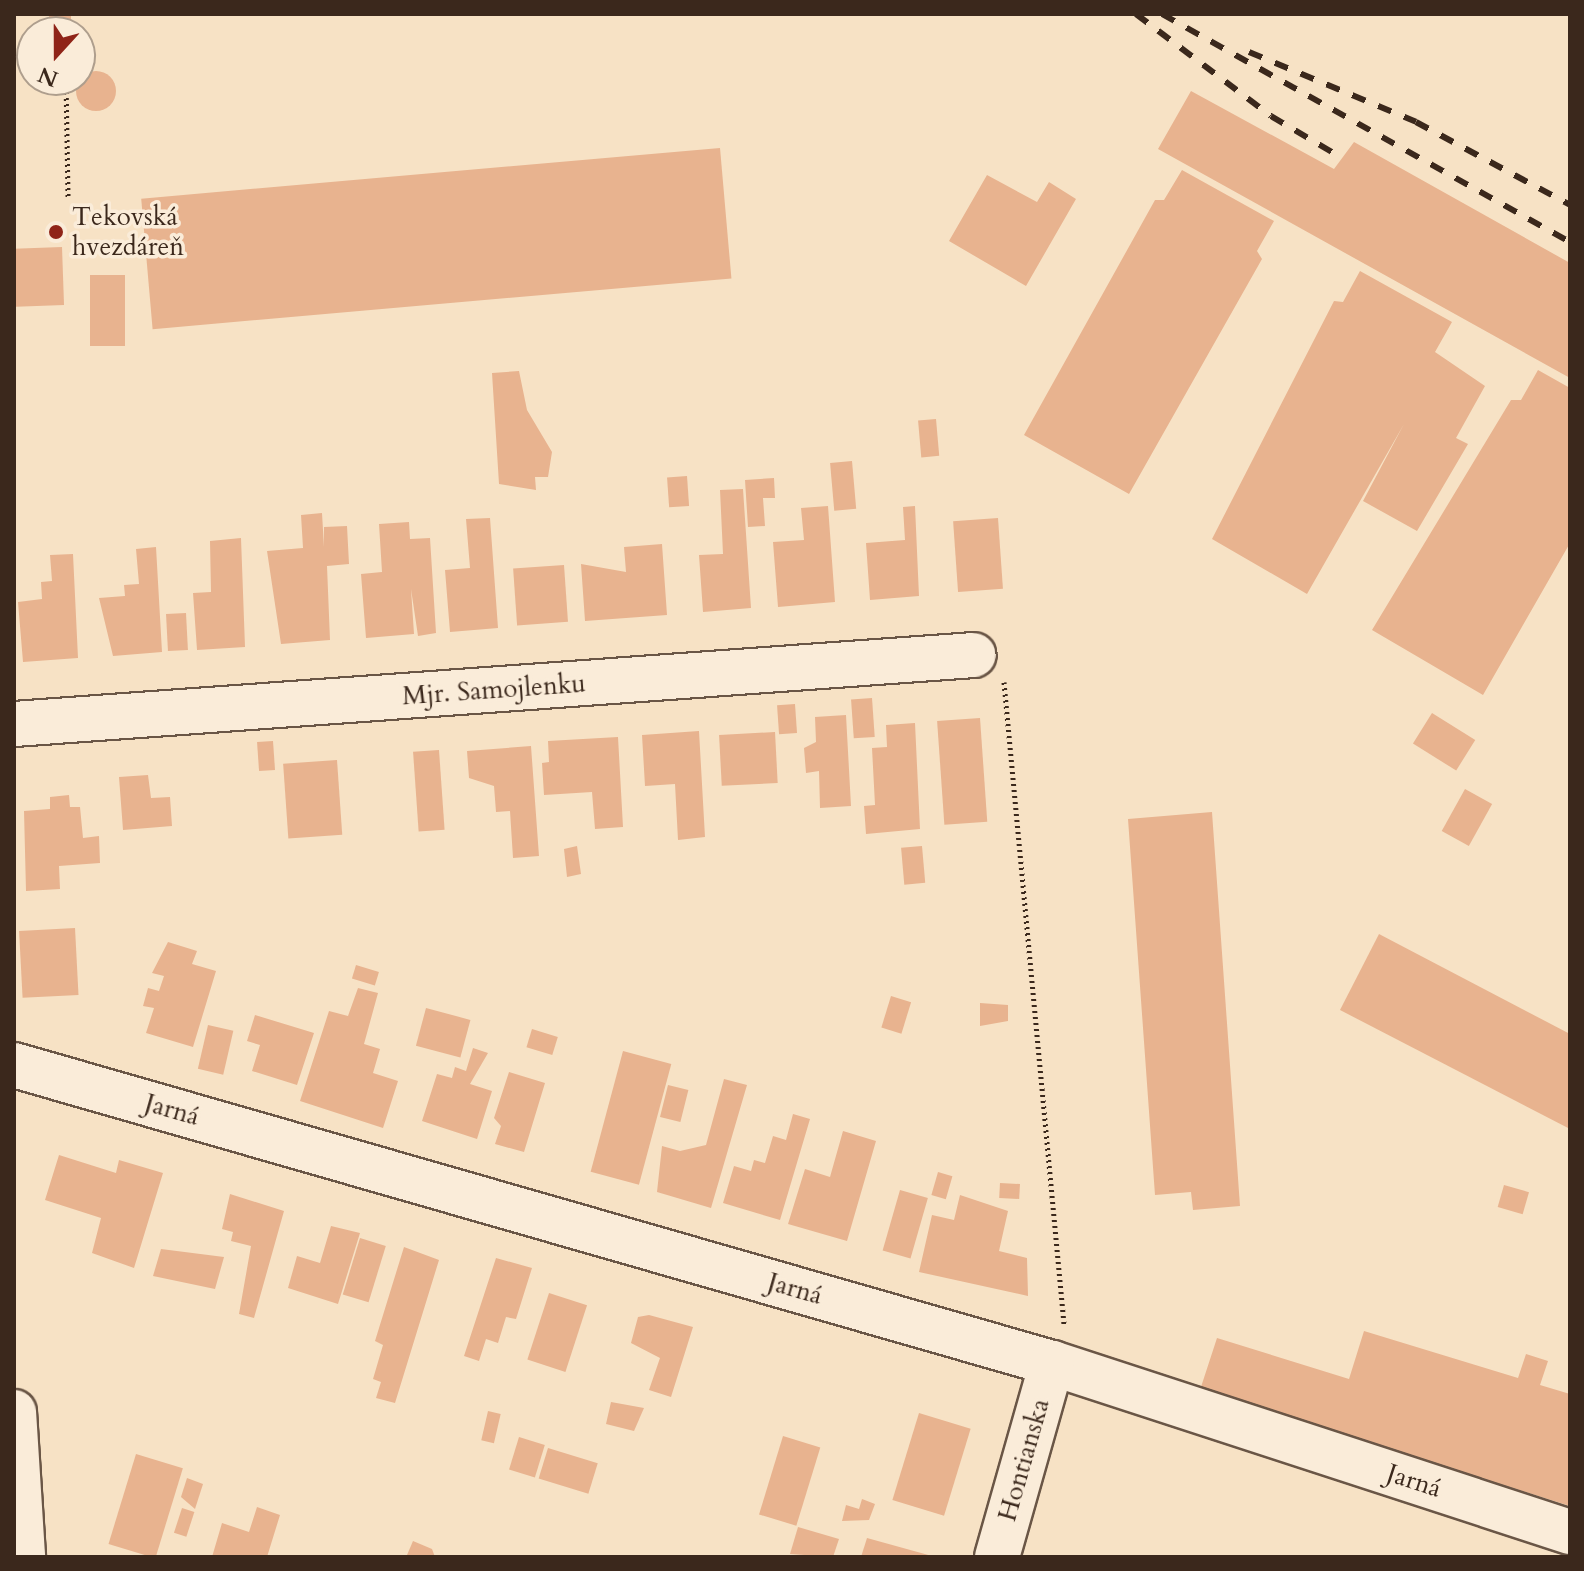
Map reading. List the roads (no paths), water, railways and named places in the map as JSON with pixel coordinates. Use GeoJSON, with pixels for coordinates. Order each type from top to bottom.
{"type":"FeatureCollection","features":[{"type":"Feature","properties":{"kind":"street","name":"Mjr. Samojlenku"},"geometry":{"type":"LineString","coordinates":[[14,724],[984,669]]}},
{"type":"Feature","properties":{"kind":"street","name":"Jarná"},"geometry":{"type":"LineString","coordinates":[[14,1065],[1052,1363],[1570,1532]]}},
{"type":"Feature","properties":{"kind":"street","name":"Hontianska"},"geometry":{"type":"LineString","coordinates":[[997,1557],[1052,1363]]}},
{"type":"Feature","properties":{"kind":"street"},"geometry":{"type":"LineString","coordinates":[[14,1412],[23,1557]]}},
{"type":"Feature","properties":{"kind":"railway"},"geometry":{"type":"LineString","coordinates":[[1136,14],[1271,116],[1342,158]]}},
{"type":"Feature","properties":{"kind":"railway"},"geometry":{"type":"LineString","coordinates":[[1162,14],[1570,242]]}},
{"type":"Feature","properties":{"kind":"railway"},"geometry":{"type":"LineString","coordinates":[[1249,52],[1416,122],[1570,205]]}},
{"type":"Feature","properties":{"kind":"place","name":"Tekovská hvezdáreň"},"geometry":{"type":"Point","coordinates":[56,232]}}]}
